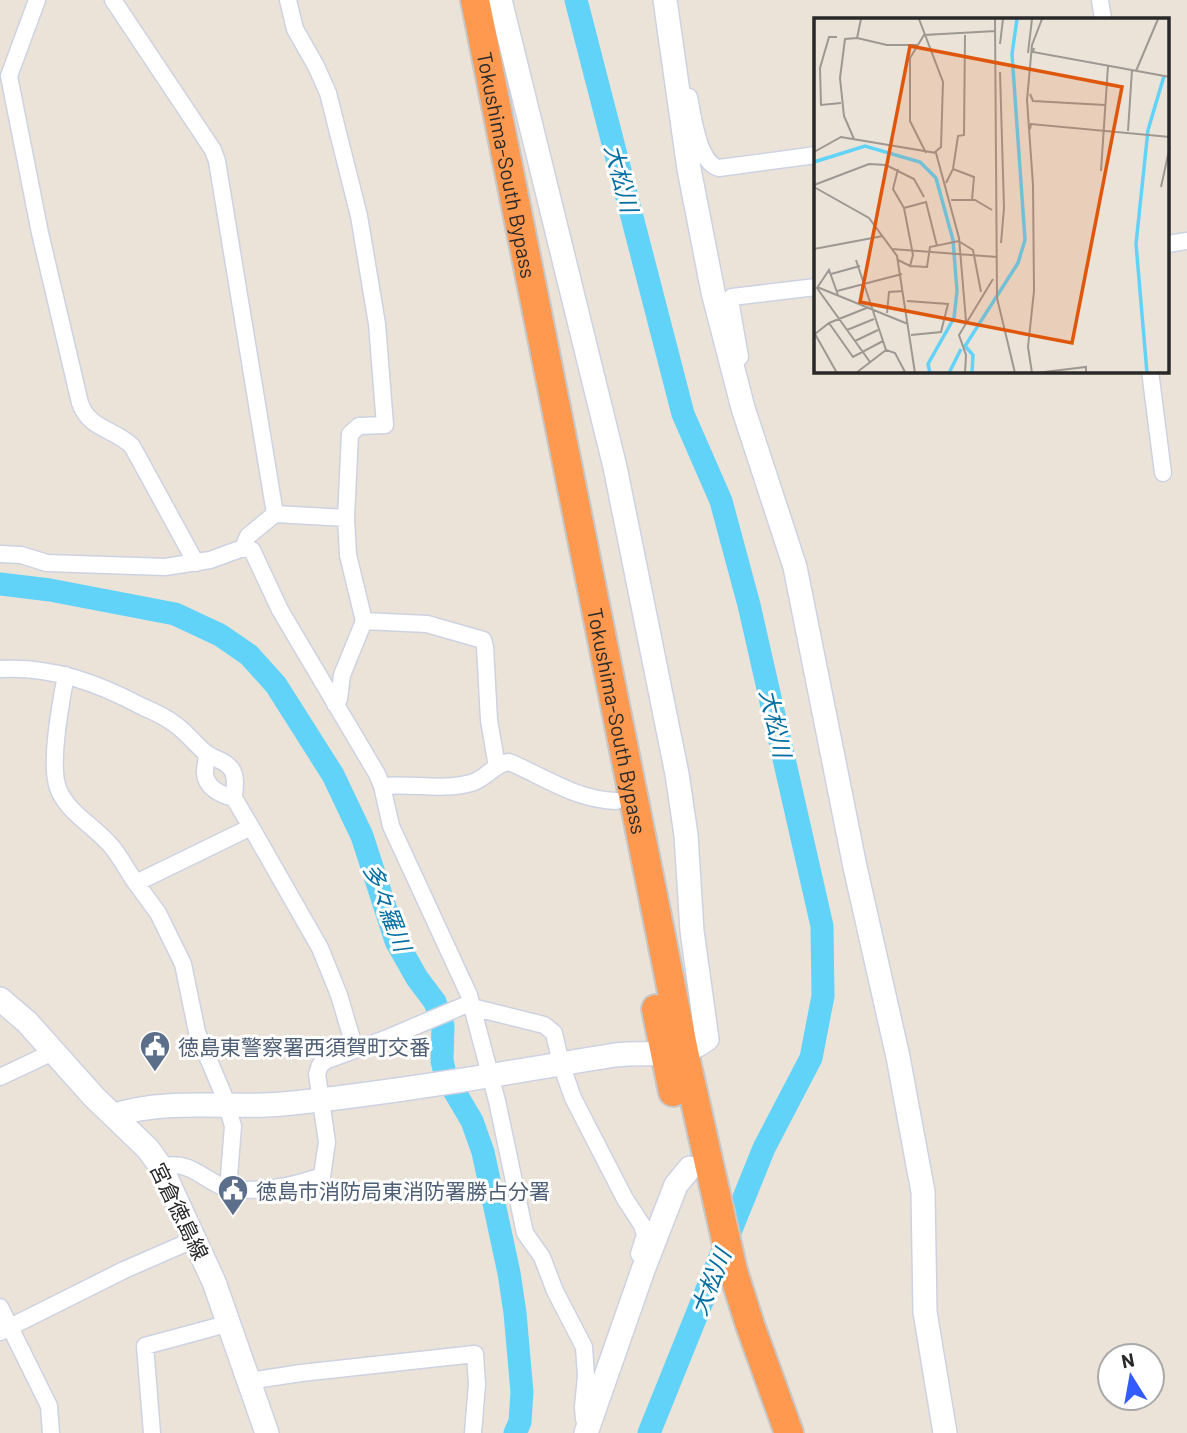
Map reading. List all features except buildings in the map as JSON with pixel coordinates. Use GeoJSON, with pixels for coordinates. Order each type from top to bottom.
{"type":"FeatureCollection","features":[{"type":"Feature","properties":{"kind":"highway","name":"Tokushima-South Bypass"},"geometry":{"type":"LineString","coordinates":[[456,0],[616,801],[674,1052]]}},
{"type":"Feature","properties":{"kind":"highway","name":"Tokushima-South Bypass"},"geometry":{"type":"LineString","coordinates":[[475,0],[695,1165],[733,1270],[743,1334],[769,1433]]}},
{"type":"Feature","properties":{"kind":"highway","name":"Tokushima-South Bypass"},"geometry":{"type":"LineString","coordinates":[[743,1334],[789,1433]]}},
{"type":"Feature","properties":{"kind":"street"},"geometry":{"type":"LineString","coordinates":[[37,0],[9,76],[40,233],[80,403],[85,415],[94,424],[121,436],[132,446],[196,563]]}},
{"type":"Feature","properties":{"kind":"street"},"geometry":{"type":"LineString","coordinates":[[113,0],[217,161],[275,514]]}},
{"type":"Feature","properties":{"kind":"street"},"geometry":{"type":"LineString","coordinates":[[288,0],[295,29],[328,93],[359,216],[377,324],[385,425],[359,426],[350,434],[346,518],[349,563],[364,621],[342,675],[339,699],[335,704]]}},
{"type":"Feature","properties":{"kind":"street"},"geometry":{"type":"LineString","coordinates":[[114,1115],[138,1108],[228,1107],[321,1100],[628,1053],[674,1052],[697,1047],[707,1039],[692,931],[686,835],[677,774],[615,467],[500,0]]}},
{"type":"Feature","properties":{"kind":"street"},"geometry":{"type":"LineString","coordinates":[[665,0],[691,183],[733,375],[795,567],[861,894],[898,1056],[923,1192],[925,1312],[945,1433]]}},
{"type":"Feature","properties":{"kind":"street"},"geometry":{"type":"LineString","coordinates":[[1100,0],[1102,18]]}},
{"type":"Feature","properties":{"kind":"street"},"geometry":{"type":"LineString","coordinates":[[677,90],[688,92],[704,158],[711,166],[719,168],[814,155]]}},
{"type":"Feature","properties":{"kind":"street"},"geometry":{"type":"LineString","coordinates":[[733,375],[741,371],[730,300],[732,297],[814,287]]}},
{"type":"Feature","properties":{"kind":"street"},"geometry":{"type":"LineString","coordinates":[[1150,373],[1163,473]]}},
{"type":"Feature","properties":{"kind":"street"},"geometry":{"type":"LineString","coordinates":[[243,548],[248,536],[275,514],[346,518]]}},
{"type":"Feature","properties":{"kind":"street"},"geometry":{"type":"LineString","coordinates":[[0,554],[21,555],[47,563],[165,567],[196,563],[243,548],[252,550],[280,610],[382,786],[391,826],[464,982],[491,1075],[525,1233],[542,1257],[555,1291],[584,1347],[584,1419],[588,1429]]}},
{"type":"Feature","properties":{"kind":"street"},"geometry":{"type":"LineString","coordinates":[[364,621],[427,624],[483,640],[489,720],[497,767]]}},
{"type":"Feature","properties":{"kind":"street"},"geometry":{"type":"LineString","coordinates":[[0,669],[35,670],[93,682],[162,715],[178,726],[206,753],[221,760],[233,771],[234,798],[320,948],[339,995],[355,1049]]}},
{"type":"Feature","properties":{"kind":"street"},"geometry":{"type":"LineString","coordinates":[[66,675],[55,771],[59,791],[113,848],[158,913],[183,964],[197,1032],[228,1107],[233,1126],[228,1189]]}},
{"type":"Feature","properties":{"kind":"street"},"geometry":{"type":"LineString","coordinates":[[206,753],[206,779],[213,789],[234,798]]}},
{"type":"Feature","properties":{"kind":"street"},"geometry":{"type":"LineString","coordinates":[[382,786],[455,786],[481,779],[502,763],[509,762],[550,783],[590,798],[616,801]]}},
{"type":"Feature","properties":{"kind":"street"},"geometry":{"type":"LineString","coordinates":[[136,883],[251,827]]}},
{"type":"Feature","properties":{"kind":"street","name":"宮倉徳島線"},"geometry":{"type":"LineString","coordinates":[[0,999],[55,1051],[94,1097],[162,1167],[230,1323],[267,1433]]}},
{"type":"Feature","properties":{"kind":"street"},"geometry":{"type":"LineString","coordinates":[[162,1167],[184,1165],[228,1189],[252,1191],[295,1185],[322,1176],[327,1142],[317,1074],[320,1065],[471,1005],[551,1029],[573,1098],[625,1199],[642,1225],[645,1235],[638,1257],[639,1267],[643,1270]]}},
{"type":"Feature","properties":{"kind":"street"},"geometry":{"type":"LineString","coordinates":[[0,1077],[55,1051]]}},
{"type":"Feature","properties":{"kind":"street"},"geometry":{"type":"LineString","coordinates":[[588,1429],[643,1270],[676,1185],[695,1165]]}},
{"type":"Feature","properties":{"kind":"street"},"geometry":{"type":"LineString","coordinates":[[5,1329],[124,1270],[195,1239]]}},
{"type":"Feature","properties":{"kind":"street"},"geometry":{"type":"LineString","coordinates":[[0,1307],[5,1329],[49,1406],[51,1433]]}},
{"type":"Feature","properties":{"kind":"street"},"geometry":{"type":"LineString","coordinates":[[152,1433],[145,1346],[230,1323]]}},
{"type":"Feature","properties":{"kind":"street"},"geometry":{"type":"LineString","coordinates":[[249,1381],[475,1354],[477,1384],[473,1433]]}},
{"type":"Feature","properties":{"kind":"waterway","name":"大松川"},"geometry":{"type":"LineString","coordinates":[[576,0],[683,414],[721,501],[749,605],[822,926],[823,996],[811,1058],[764,1148],[649,1433]]}},
{"type":"Feature","properties":{"kind":"waterway","name":"多々羅川"},"geometry":{"type":"LineString","coordinates":[[0,584],[50,590],[175,614],[220,635],[249,655],[276,685],[333,775],[362,836],[396,941],[417,978],[435,1002],[443,1026],[442,1061],[446,1077],[472,1121],[483,1152],[515,1313],[522,1392],[520,1422],[515,1433]]}},
{"type":"Feature","properties":{"kind":"place","name":"徳島東警察署西須賀町交番"},"geometry":{"type":"Point","coordinates":[155,1073]}},
{"type":"Feature","properties":{"kind":"place","name":"徳島市消防局東消防署勝占分署"},"geometry":{"type":"Point","coordinates":[233,1217]}}]}
